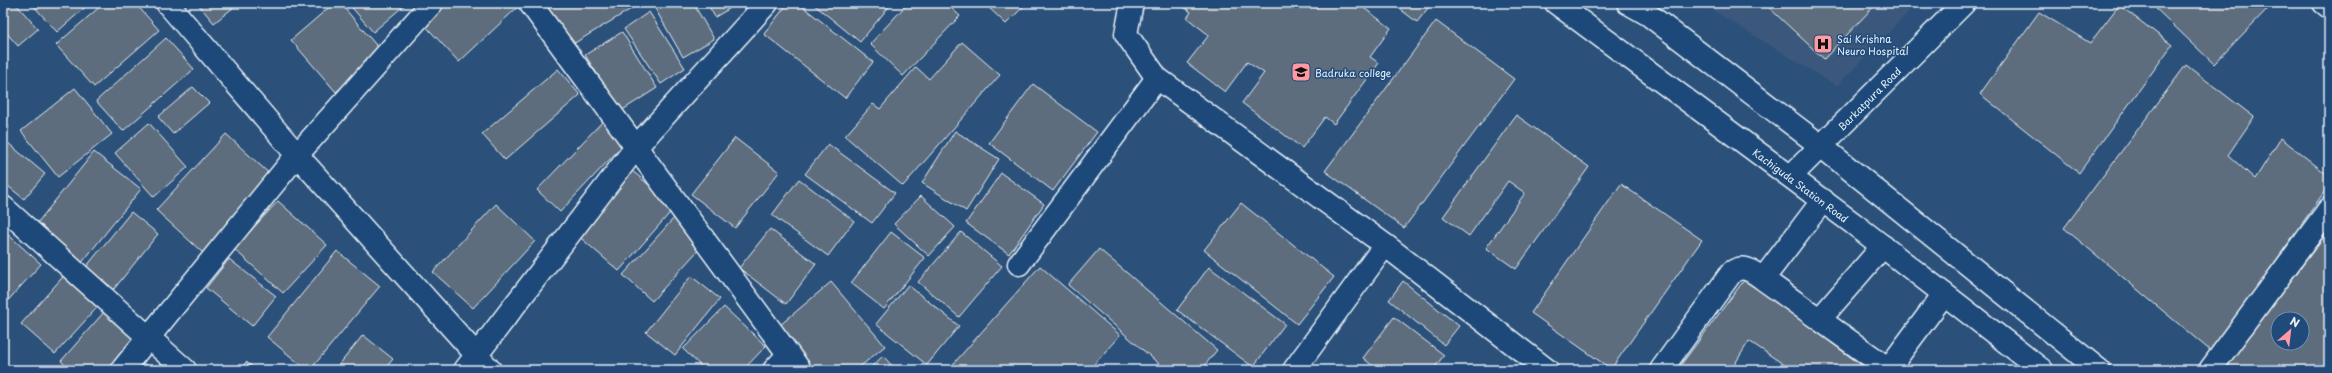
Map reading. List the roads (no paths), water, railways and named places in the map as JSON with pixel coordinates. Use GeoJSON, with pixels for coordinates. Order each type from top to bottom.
{"type":"FeatureCollection","features":[{"type":"Feature","properties":{"kind":"street"},"geometry":{"type":"LineString","coordinates":[[167,3],[477,365],[637,146],[768,3]]}},
{"type":"Feature","properties":{"kind":"street"},"geometry":{"type":"LineString","coordinates":[[122,370],[297,155],[432,3]]}},
{"type":"Feature","properties":{"kind":"street"},"geometry":{"type":"LineString","coordinates":[[530,3],[637,146],[794,362],[774,370]]}},
{"type":"Feature","properties":{"kind":"street"},"geometry":{"type":"LineString","coordinates":[[1132,3],[1126,34],[1157,78],[1385,245],[1544,369]]}},
{"type":"Feature","properties":{"kind":"street","name":"Kachiguda Station Road"},"geometry":{"type":"LineString","coordinates":[[1556,3],[1823,200],[2042,370]]}},
{"type":"Feature","properties":{"kind":"street"},"geometry":{"type":"LineString","coordinates":[[1628,3],[1649,15],[1821,146],[2099,370]]}},
{"type":"Feature","properties":{"kind":"street","name":"Barkatpura Road"},"geometry":{"type":"LineString","coordinates":[[1791,176],[1964,3]]}},
{"type":"Feature","properties":{"kind":"street"},"geometry":{"type":"LineString","coordinates":[[2324,3],[2329,7]]}},
{"type":"Feature","properties":{"kind":"street"},"geometry":{"type":"LineString","coordinates":[[1019,264],[1157,78]]}},
{"type":"Feature","properties":{"kind":"street"},"geometry":{"type":"LineString","coordinates":[[1763,279],[1823,200]]}},
{"type":"Feature","properties":{"kind":"street"},"geometry":{"type":"LineString","coordinates":[[3,207],[149,336],[185,370]]}},
{"type":"Feature","properties":{"kind":"street"},"geometry":{"type":"LineString","coordinates":[[2210,370],[2329,208]]}},
{"type":"Feature","properties":{"kind":"street"},"geometry":{"type":"LineString","coordinates":[[1294,370],[1385,245]]}},
{"type":"Feature","properties":{"kind":"street"},"geometry":{"type":"LineString","coordinates":[[1820,319],[1883,246]]}},
{"type":"Feature","properties":{"kind":"street"},"geometry":{"type":"LineString","coordinates":[[1662,370],[1732,272],[1739,268],[1749,269],[1890,369],[1944,294]]}},
{"type":"Feature","properties":{"kind":"place","name":"Sai Krishna Neuro Hospital"},"geometry":{"type":"Point","coordinates":[1823,44]}},
{"type":"Feature","properties":{"kind":"place","name":"Badruka college"},"geometry":{"type":"Point","coordinates":[1301,72]}}]}
